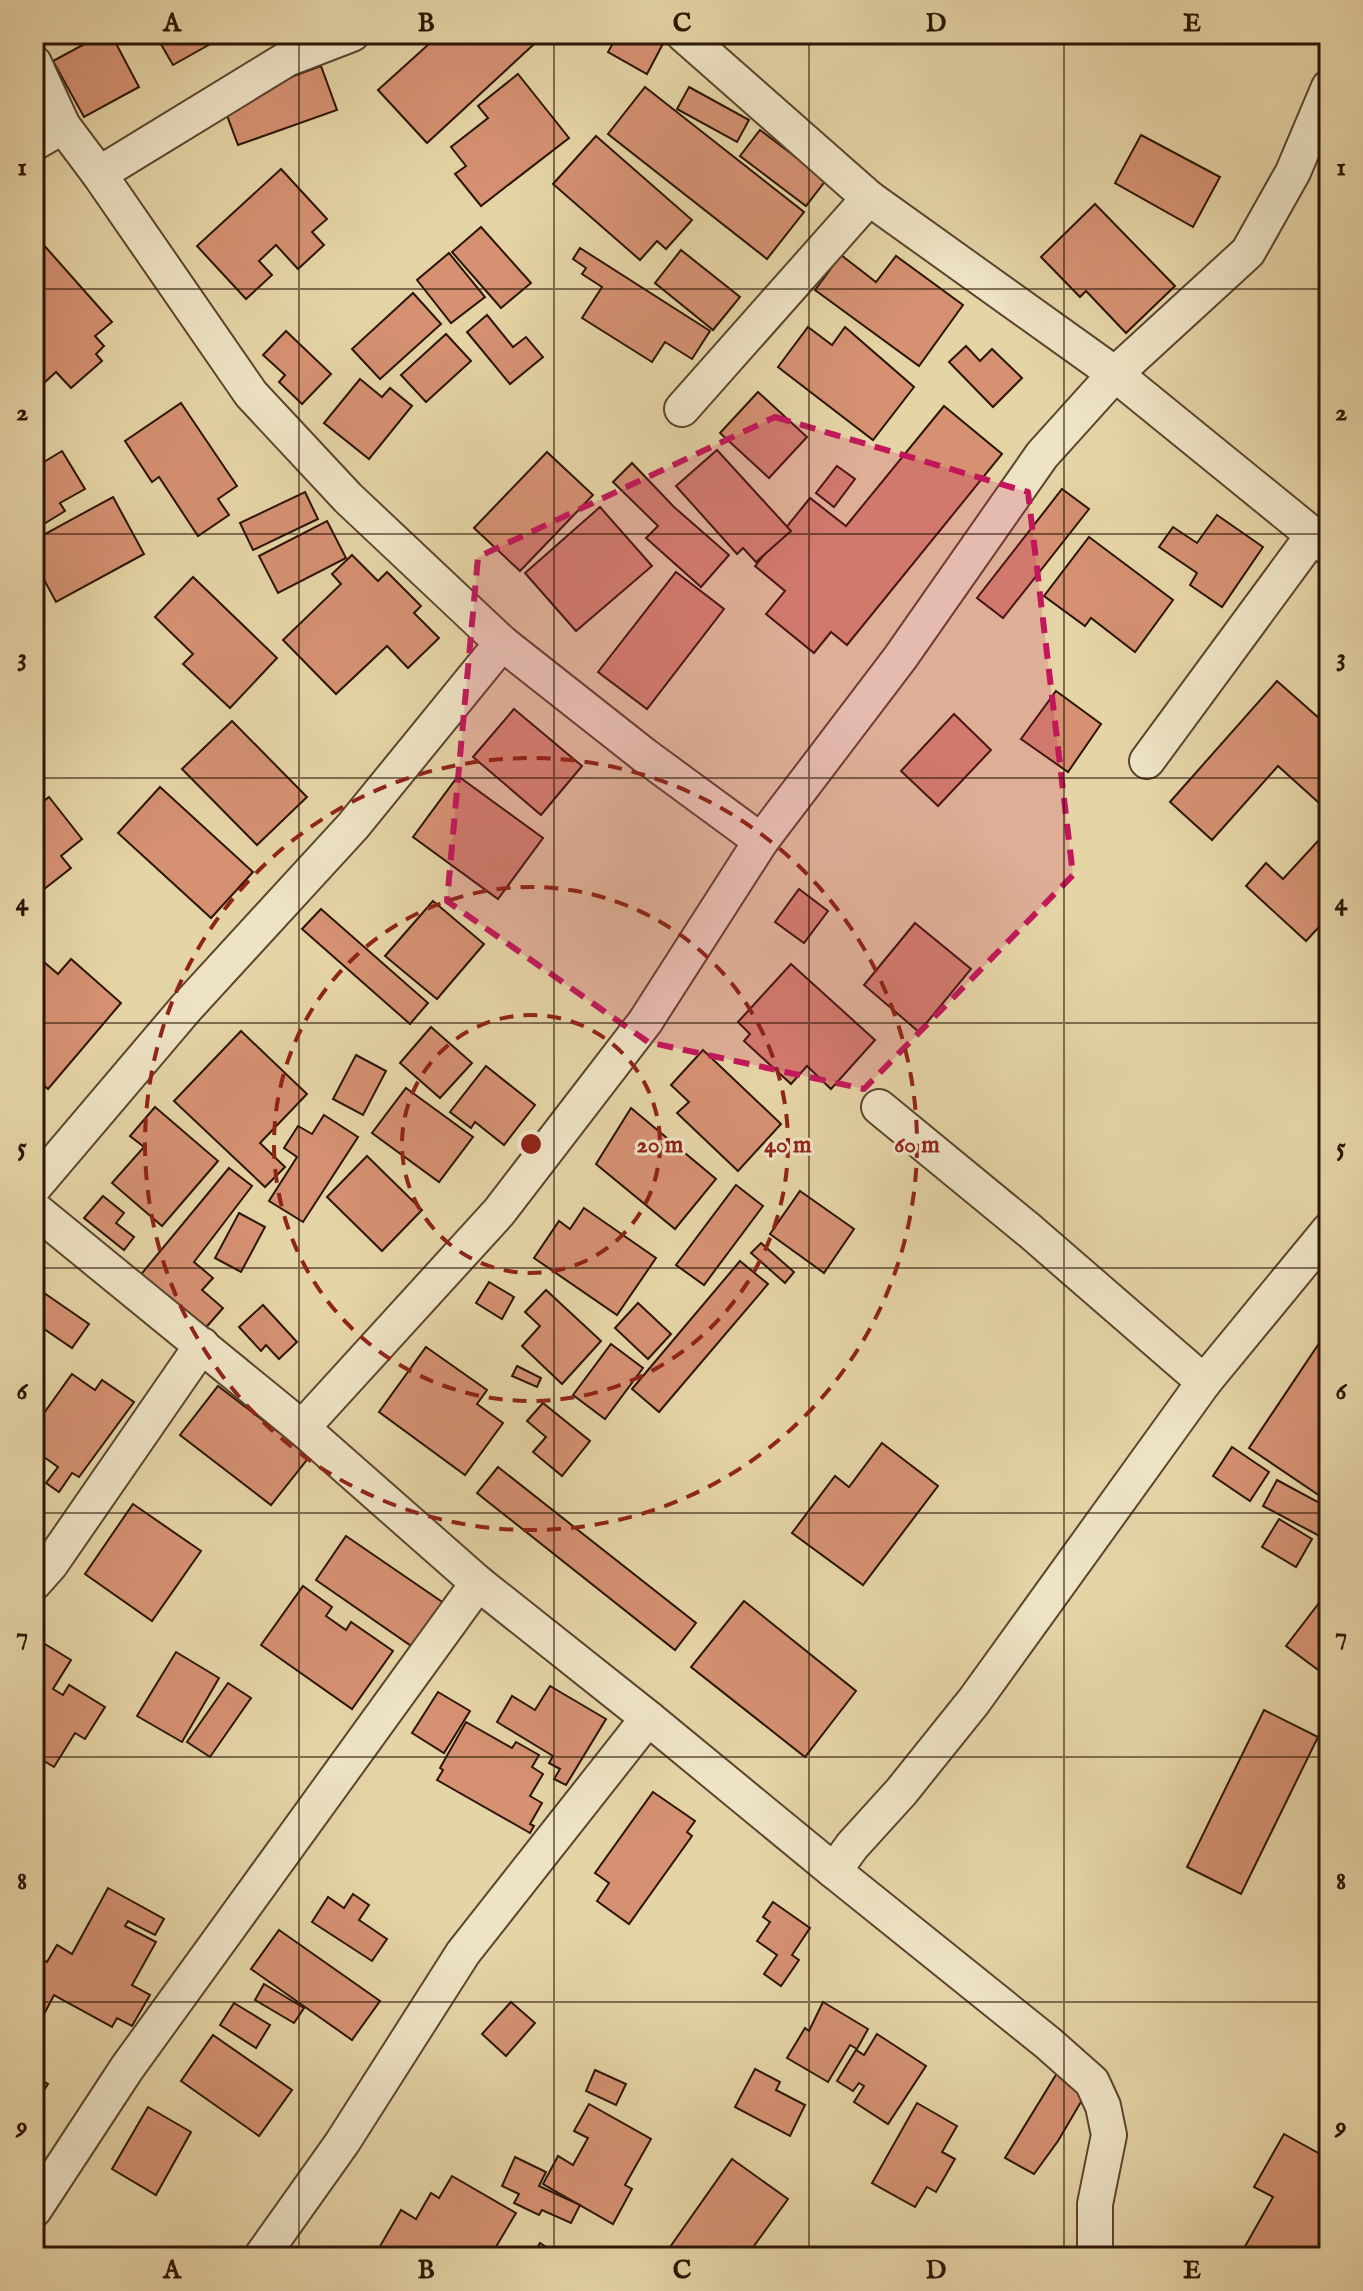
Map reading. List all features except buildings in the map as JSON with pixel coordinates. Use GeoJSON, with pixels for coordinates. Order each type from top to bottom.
{"type":"FeatureCollection","features":[{"type":"Feature","properties":{"kind":"street"},"geometry":{"type":"LineString","coordinates":[[99,174],[287,59],[352,34]]}},
{"type":"Feature","properties":{"kind":"street"},"geometry":{"type":"LineString","coordinates":[[683,34],[869,198],[1115,374],[1321,541],[1147,761]]}},
{"type":"Feature","properties":{"kind":"street"},"geometry":{"type":"LineString","coordinates":[[34,63],[63,126],[251,394],[348,498],[502,643],[644,755],[761,841]]}},
{"type":"Feature","properties":{"kind":"street"},"geometry":{"type":"LineString","coordinates":[[302,1428],[499,1212],[645,1022],[761,841],[900,658],[1042,455],[1115,374],[1248,252],[1293,172],[1329,87]]}},
{"type":"Feature","properties":{"kind":"street"},"geometry":{"type":"LineString","coordinates":[[34,143],[63,126]]}},
{"type":"Feature","properties":{"kind":"street"},"geometry":{"type":"LineString","coordinates":[[682,409],[869,198]]}},
{"type":"Feature","properties":{"kind":"street"},"geometry":{"type":"LineString","coordinates":[[34,1187],[186,1008],[353,826],[502,643]]}},
{"type":"Feature","properties":{"kind":"street"},"geometry":{"type":"LineString","coordinates":[[879,1107],[1030,1231],[1204,1382]]}},
{"type":"Feature","properties":{"kind":"street"},"geometry":{"type":"LineString","coordinates":[[34,1209],[302,1428],[478,1583],[1048,2043],[1092,2082],[1103,2106],[1109,2135],[1095,2204],[1095,2257]]}},
{"type":"Feature","properties":{"kind":"street"},"geometry":{"type":"LineString","coordinates":[[834,1871],[974,1701],[1204,1382],[1329,1230]]}},
{"type":"Feature","properties":{"kind":"street"},"geometry":{"type":"LineString","coordinates":[[34,1583],[50,1565],[202,1345]]}},
{"type":"Feature","properties":{"kind":"street"},"geometry":{"type":"LineString","coordinates":[[34,2210],[127,2068],[478,1583]]}},
{"type":"Feature","properties":{"kind":"street"},"geometry":{"type":"LineString","coordinates":[[261,2257],[342,2143],[463,1953],[648,1718]]}},
{"type":"Feature","properties":{"kind":"highlighted area"},"geometry":{"type":"Polygon","coordinates":[[[775,417],[1028,492],[1073,875],[864,1089],[648,1042],[447,901],[478,557],[775,417]]]}}]}
